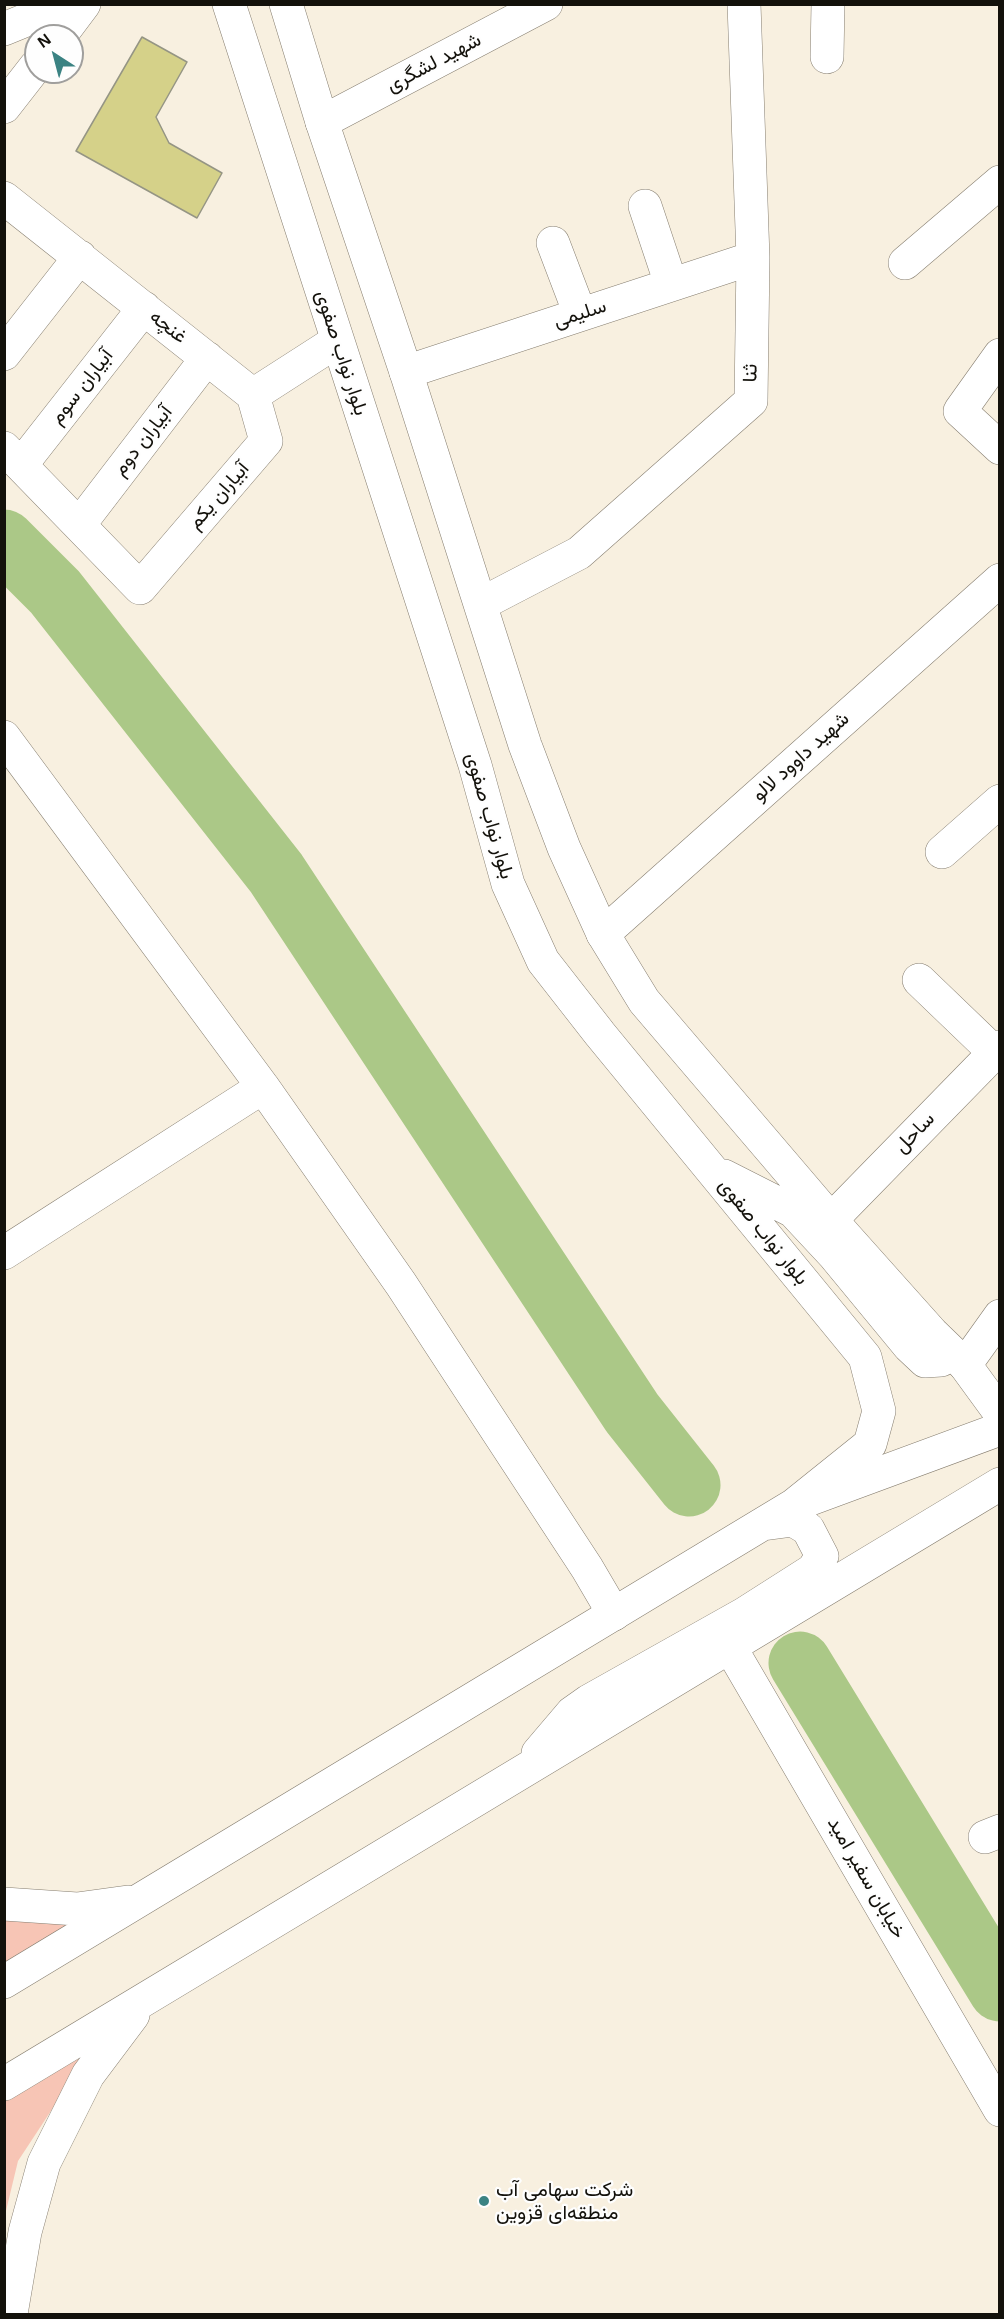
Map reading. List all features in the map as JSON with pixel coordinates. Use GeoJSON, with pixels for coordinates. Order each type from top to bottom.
{"type":"FeatureCollection","features":[{"type":"Feature","properties":{"kind":"main road"},"geometry":{"type":"LineString","coordinates":[[4,29],[65,4]]}},
{"type":"Feature","properties":{"kind":"main road"},"geometry":{"type":"LineString","coordinates":[[69,24],[84,4]]}},
{"type":"Feature","properties":{"kind":"main road","name":"بلوار نواب صفوی"},"geometry":{"type":"LineString","coordinates":[[229,4],[475,765],[508,884],[543,961],[865,1357],[876,1391],[879,1411],[870,1444],[794,1505]]}},
{"type":"Feature","properties":{"kind":"main road"},"geometry":{"type":"LineString","coordinates":[[286,4],[322,122],[406,372],[525,745],[564,848],[603,934],[644,1001],[831,1220],[932,1332],[965,1365],[999,1413]]}},
{"type":"Feature","properties":{"kind":"main road","name":"شهید لشگری"},"geometry":{"type":"LineString","coordinates":[[322,122],[546,4]]}},
{"type":"Feature","properties":{"kind":"main road","name":"ثنا"},"geometry":{"type":"LineString","coordinates":[[481,604],[579,553],[751,401],[753,258],[744,4]]}},
{"type":"Feature","properties":{"kind":"main road"},"geometry":{"type":"LineString","coordinates":[[827,57],[828,4]]}},
{"type":"Feature","properties":{"kind":"main road"},"geometry":{"type":"LineString","coordinates":[[4,107],[24,81]]}},
{"type":"Feature","properties":{"kind":"main road"},"geometry":{"type":"LineString","coordinates":[[905,263],[999,182]]}},
{"type":"Feature","properties":{"kind":"main road","name":"غنچه"},"geometry":{"type":"LineString","coordinates":[[6,202],[80,257],[253,394]]}},
{"type":"Feature","properties":{"kind":"main road"},"geometry":{"type":"LineString","coordinates":[[645,206],[671,285]]}},
{"type":"Feature","properties":{"kind":"main road"},"geometry":{"type":"LineString","coordinates":[[553,243],[580,314]]}},
{"type":"Feature","properties":{"kind":"main road"},"geometry":{"type":"LineString","coordinates":[[4,354],[80,257]]}},
{"type":"Feature","properties":{"kind":"main road","name":"سلیمی"},"geometry":{"type":"LineString","coordinates":[[406,372],[753,258]]}},
{"type":"Feature","properties":{"kind":"main road","name":"آبیاران سوم"},"geometry":{"type":"LineString","coordinates":[[13,457],[144,308]]}},
{"type":"Feature","properties":{"kind":"main road"},"geometry":{"type":"LineString","coordinates":[[253,394],[337,341]]}},
{"type":"Feature","properties":{"kind":"main road"},"geometry":{"type":"LineString","coordinates":[[999,355],[960,411],[999,448]]}},
{"type":"Feature","properties":{"kind":"main road","name":"آبیاران دوم"},"geometry":{"type":"LineString","coordinates":[[79,525],[207,358]]}},
{"type":"Feature","properties":{"kind":"main road","name":"آبیاران یکم"},"geometry":{"type":"LineString","coordinates":[[79,525],[140,588],[266,441],[253,394]]}},
{"type":"Feature","properties":{"kind":"main road"},"geometry":{"type":"LineString","coordinates":[[13,457],[79,525]]}},
{"type":"Feature","properties":{"kind":"main road","name":"شهید داوود لالو"},"geometry":{"type":"LineString","coordinates":[[603,934],[999,580]]}},
{"type":"Feature","properties":{"kind":"main road"},"geometry":{"type":"LineString","coordinates":[[4,737],[263,1087],[401,1284],[580,1558],[614,1614]]}},
{"type":"Feature","properties":{"kind":"main road"},"geometry":{"type":"LineString","coordinates":[[942,852],[999,801]]}},
{"type":"Feature","properties":{"kind":"main road"},"geometry":{"type":"LineString","coordinates":[[919,980],[997,1049]]}},
{"type":"Feature","properties":{"kind":"main road","name":"ساحل"},"geometry":{"type":"LineString","coordinates":[[831,1220],[997,1049]]}},
{"type":"Feature","properties":{"kind":"main road"},"geometry":{"type":"LineString","coordinates":[[4,1253],[263,1087]]}},
{"type":"Feature","properties":{"kind":"main road"},"geometry":{"type":"LineString","coordinates":[[712,1170],[793,1212],[925,1361],[941,1360],[946,1352],[932,1332]]}},
{"type":"Feature","properties":{"kind":"main road"},"geometry":{"type":"LineString","coordinates":[[965,1365],[999,1316]]}},
{"type":"Feature","properties":{"kind":"main road"},"geometry":{"type":"LineString","coordinates":[[4,1982],[142,1901],[794,1505],[999,1429]]}},
{"type":"Feature","properties":{"kind":"main road"},"geometry":{"type":"LineString","coordinates":[[6,2082],[144,2001],[999,1484]]}},
{"type":"Feature","properties":{"kind":"main road"},"geometry":{"type":"LineString","coordinates":[[519,1774],[572,1713],[744,1614],[813,1570],[822,1556],[808,1529],[793,1520],[763,1524]]}},
{"type":"Feature","properties":{"kind":"main road","name":"خیابان سفیر امید"},"geometry":{"type":"LineString","coordinates":[[743,1640],[999,2110]]}},
{"type":"Feature","properties":{"kind":"main road"},"geometry":{"type":"LineString","coordinates":[[4,1904],[77,1909],[142,1901]]}},
{"type":"Feature","properties":{"kind":"main road"},"geometry":{"type":"LineString","coordinates":[[11,2314],[24,2232],[44,2163],[88,2075],[144,2001]]}},
{"type":"Feature","properties":{"kind":"shaded area"},"geometry":{"type":"Polygon","coordinates":[[[142,1901],[5,1982],[5,1904],[142,1901]]]}},
{"type":"Feature","properties":{"kind":"shaded area"},"geometry":{"type":"Polygon","coordinates":[[[89,2053],[18,2161],[5,2215],[5,2100],[89,2053]]]}},
{"type":"Feature","properties":{"kind":"building"},"geometry":{"type":"Polygon","coordinates":[[[142,37],[187,62],[156,117],[169,143],[222,173],[197,218],[76,151],[142,37]]]}},
{"type":"Feature","properties":{"kind":"waterway"},"geometry":{"type":"LineString","coordinates":[[4,541],[55,592],[276,873],[632,1413],[689,1485]]}},
{"type":"Feature","properties":{"kind":"waterway"},"geometry":{"type":"LineString","coordinates":[[800,1663],[1000,1990]]}},
{"type":"Feature","properties":{"kind":"place","name":"شرکت سهامی آب منطقه‌ای قزوین"},"geometry":{"type":"Point","coordinates":[484,2201]}}]}
